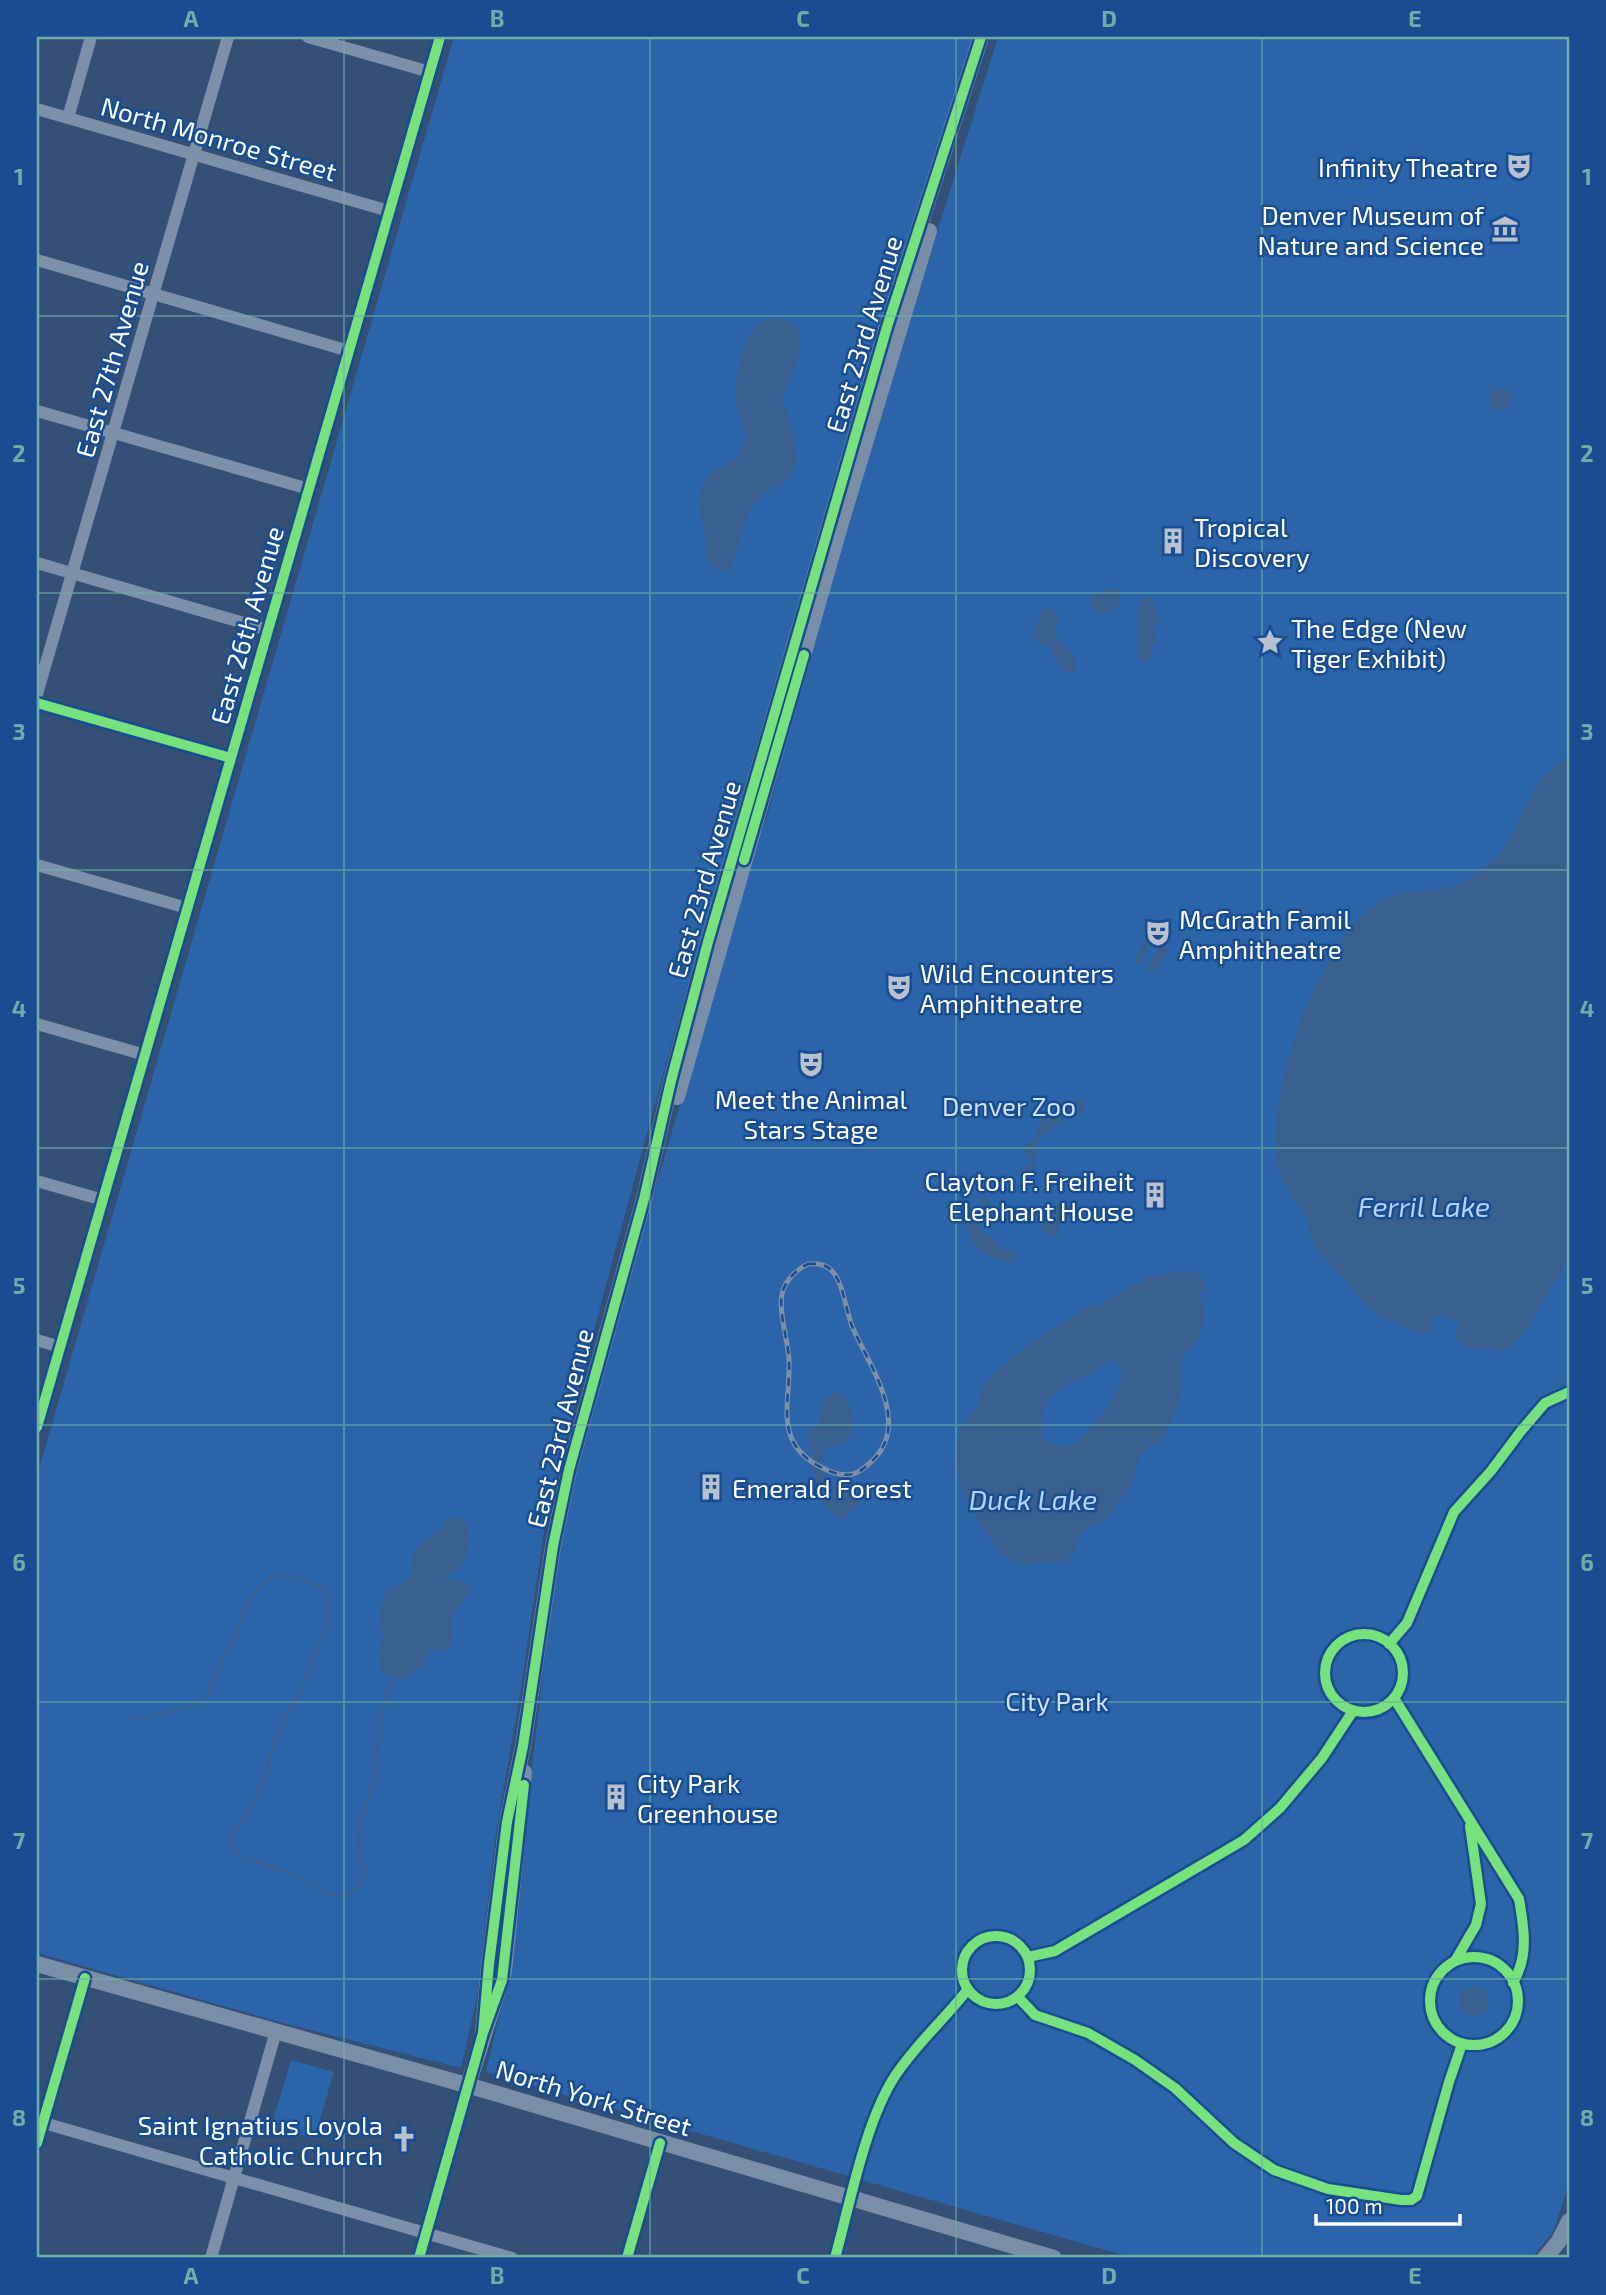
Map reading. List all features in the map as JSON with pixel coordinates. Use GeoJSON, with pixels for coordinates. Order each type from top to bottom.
{"type":"FeatureCollection","features":[{"type":"Feature","properties":{"kind":"main road","name":"East 23rd Avenue"},"geometry":{"type":"LineString","coordinates":[[468,2085],[483,2033],[505,1837],[523,1746],[549,1567],[563,1494],[643,1199],[708,942],[880,351],[981,37]]}},
{"type":"Feature","properties":{"kind":"main road","name":"East 23rd Avenue"},"geometry":{"type":"LineString","coordinates":[[643,1199],[682,1079],[828,568],[928,234],[992,37]]}},
{"type":"Feature","properties":{"kind":"main road"},"geometry":{"type":"LineString","coordinates":[[928,234],[926,224],[941,161]]}},
{"type":"Feature","properties":{"kind":"main road","name":"North York Street"},"geometry":{"type":"LineString","coordinates":[[37,1964],[468,2085],[1048,2257]]}},
{"type":"Feature","properties":{"kind":"main road"},"geometry":{"type":"LineString","coordinates":[[1545,2258],[1559,2241],[1569,2221]]}},
{"type":"Feature","properties":{"kind":"street"},"geometry":{"type":"LineString","coordinates":[[68,118],[91,37]]}},
{"type":"Feature","properties":{"kind":"street","name":"East 27th Avenue"},"geometry":{"type":"LineString","coordinates":[[37,694],[228,37]]}},
{"type":"Feature","properties":{"kind":"street"},"geometry":{"type":"LineString","coordinates":[[308,37],[430,72]]}},
{"type":"Feature","properties":{"kind":"street","name":"East 26th Avenue"},"geometry":{"type":"LineString","coordinates":[[37,1427],[440,37]]}},
{"type":"Feature","properties":{"kind":"street","name":"North Monroe Street"},"geometry":{"type":"LineString","coordinates":[[37,109],[389,211]]}},
{"type":"Feature","properties":{"kind":"street"},"geometry":{"type":"LineString","coordinates":[[37,260],[349,351]]}},
{"type":"Feature","properties":{"kind":"street"},"geometry":{"type":"LineString","coordinates":[[37,411],[309,489]]}},
{"type":"Feature","properties":{"kind":"street"},"geometry":{"type":"LineString","coordinates":[[37,562],[268,629]]}},
{"type":"Feature","properties":{"kind":"street"},"geometry":{"type":"LineString","coordinates":[[37,703],[231,758]]}},
{"type":"Feature","properties":{"kind":"street"},"geometry":{"type":"LineString","coordinates":[[37,865],[187,908]]}},
{"type":"Feature","properties":{"kind":"street"},"geometry":{"type":"LineString","coordinates":[[37,1024],[145,1055]]}},
{"type":"Feature","properties":{"kind":"street"},"geometry":{"type":"LineString","coordinates":[[37,1181],[103,1200]]}},
{"type":"Feature","properties":{"kind":"street"},"geometry":{"type":"LineString","coordinates":[[37,1340],[60,1347]]}},
{"type":"Feature","properties":{"kind":"street"},"geometry":{"type":"LineString","coordinates":[[37,2143],[40,2122],[85,1978]]}},
{"type":"Feature","properties":{"kind":"street"},"geometry":{"type":"LineString","coordinates":[[211,2258],[276,2031]]}},
{"type":"Feature","properties":{"kind":"street","name":"East 23rd Avenue"},"geometry":{"type":"LineString","coordinates":[[419,2258],[468,2085]]}},
{"type":"Feature","properties":{"kind":"street"},"geometry":{"type":"LineString","coordinates":[[40,2122],[512,2258]]}},
{"type":"Feature","properties":{"kind":"street"},"geometry":{"type":"LineString","coordinates":[[627,2258],[660,2143]]}},
{"type":"Feature","properties":{"kind":"street"},"geometry":{"type":"LineString","coordinates":[[835,2258],[851,2199]]}},
{"type":"Feature","properties":{"kind":"green space"},"geometry":{"type":"Polygon","coordinates":[[[454,37],[973,37],[862,391],[756,746],[655,1103],[560,1461],[544,1531],[495,1839],[477,1997],[461,2068],[287,2024],[37,1953],[37,1476],[454,37]]]}},
{"type":"Feature","properties":{"kind":"green space","name":"City Park"},"geometry":{"type":"Polygon","coordinates":[[[998,37],[1569,37],[1569,2185],[1553,2232],[1532,2258],[1133,2258],[486,2072],[509,1973],[549,1617],[562,1533],[580,1457],[616,1320],[687,1081],[724,940],[769,809],[890,383],[998,37]]]}},
{"type":"Feature","properties":{"kind":"green space"},"geometry":{"type":"Polygon","coordinates":[[[291,2060],[334,2072],[314,2139],[271,2127],[291,2060]]]}},
{"type":"Feature","properties":{"kind":"water"},"geometry":{"type":"Polygon","coordinates":[[[776,318],[790,322],[800,339],[796,364],[782,400],[789,414],[797,460],[789,478],[764,493],[749,510],[731,568],[725,573],[713,567],[706,558],[705,535],[699,507],[700,493],[706,479],[741,451],[745,433],[735,394],[740,360],[754,328],[760,322],[776,318]]]}},
{"type":"Feature","properties":{"kind":"water"},"geometry":{"type":"Polygon","coordinates":[[[1500,388],[1508,391],[1511,399],[1508,407],[1500,410],[1492,407],[1489,399],[1492,391],[1500,388]]]}},
{"type":"Feature","properties":{"kind":"water"},"geometry":{"type":"Polygon","coordinates":[[[1115,589],[1120,592],[1116,609],[1101,615],[1094,609],[1090,599],[1101,591],[1115,589]]]}},
{"type":"Feature","properties":{"kind":"water"},"geometry":{"type":"Polygon","coordinates":[[[1141,598],[1151,598],[1161,621],[1154,628],[1156,643],[1151,647],[1152,655],[1149,660],[1143,661],[1137,655],[1137,619],[1141,598]]]}},
{"type":"Feature","properties":{"kind":"water"},"geometry":{"type":"Polygon","coordinates":[[[1052,609],[1059,615],[1056,633],[1075,660],[1074,672],[1068,674],[1047,644],[1038,643],[1031,635],[1041,611],[1052,609]]]}},
{"type":"Feature","properties":{"kind":"water","name":"Ferril Lake"},"geometry":{"type":"Polygon","coordinates":[[[1569,758],[1569,1258],[1525,1332],[1511,1346],[1500,1351],[1486,1347],[1484,1351],[1461,1344],[1455,1338],[1459,1321],[1435,1315],[1430,1331],[1422,1333],[1381,1317],[1327,1261],[1312,1240],[1305,1216],[1279,1170],[1276,1141],[1278,1108],[1296,1035],[1326,966],[1344,937],[1363,915],[1386,899],[1456,885],[1491,862],[1502,850],[1542,778],[1569,758]]]}},
{"type":"Feature","properties":{"kind":"water"},"geometry":{"type":"Polygon","coordinates":[[[1153,935],[1165,942],[1168,953],[1151,973],[1147,969],[1155,953],[1156,942],[1150,943],[1142,964],[1133,962],[1145,940],[1153,935]]]}},
{"type":"Feature","properties":{"kind":"water"},"geometry":{"type":"Polygon","coordinates":[[[1086,1100],[1083,1112],[1069,1114],[1039,1138],[1034,1170],[1020,1176],[1021,1167],[1029,1166],[1031,1161],[1023,1149],[1024,1145],[1033,1140],[1044,1116],[1053,1118],[1068,1104],[1086,1100]]]}},
{"type":"Feature","properties":{"kind":"water"},"geometry":{"type":"Polygon","coordinates":[[[985,1189],[986,1199],[991,1197],[979,1223],[981,1230],[991,1236],[1002,1250],[1014,1250],[1016,1263],[991,1257],[972,1242],[968,1225],[981,1209],[985,1189]]]}},
{"type":"Feature","properties":{"kind":"water"},"geometry":{"type":"Polygon","coordinates":[[[1057,1205],[1072,1205],[1074,1208],[1068,1220],[1060,1219],[1059,1233],[1055,1237],[1040,1229],[1045,1215],[1057,1205]]]}},
{"type":"Feature","properties":{"kind":"water","name":"Duck Lake"},"geometry":{"type":"Polygon","coordinates":[[[1181,1271],[1199,1273],[1207,1288],[1201,1291],[1205,1317],[1199,1337],[1182,1360],[1182,1390],[1171,1424],[1165,1434],[1140,1455],[1132,1483],[1107,1519],[1088,1527],[1080,1535],[1072,1558],[1059,1564],[1047,1562],[1024,1566],[1006,1557],[998,1549],[973,1514],[960,1484],[956,1450],[960,1428],[977,1407],[981,1391],[995,1372],[1025,1347],[1081,1311],[1150,1277],[1181,1271]],[[1109,1360],[1053,1394],[1043,1411],[1041,1435],[1051,1443],[1064,1446],[1078,1441],[1107,1407],[1118,1389],[1121,1375],[1117,1362],[1109,1360]]]}},
{"type":"Feature","properties":{"kind":"water"},"geometry":{"type":"Polygon","coordinates":[[[833,1392],[845,1398],[849,1404],[853,1426],[848,1438],[827,1448],[821,1466],[823,1473],[834,1486],[860,1501],[844,1519],[836,1517],[816,1493],[807,1434],[820,1423],[824,1400],[833,1392]]]}},
{"type":"Feature","properties":{"kind":"water"},"geometry":{"type":"Polygon","coordinates":[[[446,1519],[463,1521],[469,1535],[462,1564],[445,1579],[469,1583],[471,1590],[452,1615],[453,1639],[448,1648],[430,1650],[422,1667],[403,1679],[382,1674],[378,1651],[383,1635],[379,1614],[386,1592],[409,1580],[413,1556],[424,1542],[438,1533],[446,1519]]]}},
{"type":"Feature","properties":{"kind":"water"},"geometry":{"type":"Polygon","coordinates":[[[1474,1986],[1485,1990],[1489,2001],[1485,2012],[1474,2016],[1463,2012],[1459,2001],[1463,1990],[1474,1986]]]}},
{"type":"Feature","properties":{"kind":"waterway"},"geometry":{"type":"LineString","coordinates":[[139,1719],[190,1706],[207,1695],[249,1599],[271,1577],[289,1576],[311,1582],[323,1590],[328,1602],[327,1624],[299,1695],[280,1727],[261,1788],[233,1833],[232,1847],[240,1857],[285,1871],[330,1895],[346,1896],[358,1886],[364,1871],[358,1849],[359,1826],[376,1771],[379,1721],[393,1678]]}},
{"type":"Feature","properties":{"kind":"railway"},"geometry":{"type":"LineString","coordinates":[[808,1264],[824,1265],[836,1276],[852,1326],[876,1375],[888,1410],[888,1428],[884,1444],[869,1464],[853,1474],[839,1474],[817,1465],[803,1455],[789,1432],[789,1359],[781,1297],[790,1278],[808,1264]]}},
{"type":"Feature","properties":{"kind":"cycle path"},"geometry":{"type":"LineString","coordinates":[[37,1427],[440,37]]}},
{"type":"Feature","properties":{"kind":"cycle path"},"geometry":{"type":"LineString","coordinates":[[483,2033],[507,1822],[523,1746],[553,1546],[569,1470],[644,1199],[671,1081],[708,942],[887,327],[981,37]]}},
{"type":"Feature","properties":{"kind":"cycle path"},"geometry":{"type":"LineString","coordinates":[[744,860],[804,655]]}},
{"type":"Feature","properties":{"kind":"cycle path"},"geometry":{"type":"LineString","coordinates":[[37,703],[231,758]]}},
{"type":"Feature","properties":{"kind":"cycle path"},"geometry":{"type":"LineString","coordinates":[[1389,1644],[1407,1623],[1454,1512],[1491,1471],[1545,1403],[1569,1392]]}},
{"type":"Feature","properties":{"kind":"cycle path"},"geometry":{"type":"LineString","coordinates":[[1364,1634],[1379,1637],[1391,1646],[1400,1658],[1403,1673],[1400,1688],[1391,1700],[1379,1709],[1364,1712],[1349,1709],[1337,1700],[1328,1688],[1325,1673],[1328,1658],[1337,1646],[1349,1637],[1364,1634]]}},
{"type":"Feature","properties":{"kind":"cycle path"},"geometry":{"type":"LineString","coordinates":[[1394,1698],[1519,1899],[1524,1931],[1523,1952],[1513,1983]]}},
{"type":"Feature","properties":{"kind":"cycle path"},"geometry":{"type":"LineString","coordinates":[[1028,1957],[1055,1951],[1244,1840],[1280,1808],[1322,1758],[1353,1711]]}},
{"type":"Feature","properties":{"kind":"cycle path"},"geometry":{"type":"LineString","coordinates":[[419,2258],[483,2033],[502,1980],[524,1785]]}},
{"type":"Feature","properties":{"kind":"cycle path"},"geometry":{"type":"LineString","coordinates":[[1455,1961],[1476,1925],[1481,1904],[1470,1826]]}},
{"type":"Feature","properties":{"kind":"cycle path"},"geometry":{"type":"LineString","coordinates":[[1003,1936],[1024,1951],[1030,1963],[1030,1970],[1028,1983],[1020,1994],[1003,2004],[989,2004],[972,1994],[964,1983],[962,1963],[972,1946],[983,1938],[1003,1936]]}},
{"type":"Feature","properties":{"kind":"cycle path"},"geometry":{"type":"LineString","coordinates":[[1474,1957],[1499,1964],[1511,1976],[1518,2001],[1511,2026],[1499,2038],[1474,2045],[1449,2038],[1437,2026],[1430,2001],[1437,1976],[1449,1964],[1474,1957]]}},
{"type":"Feature","properties":{"kind":"cycle path"},"geometry":{"type":"LineString","coordinates":[[37,2143],[85,1978]]}},
{"type":"Feature","properties":{"kind":"cycle path"},"geometry":{"type":"LineString","coordinates":[[835,2258],[859,2164],[884,2095],[912,2053],[968,1989]]}},
{"type":"Feature","properties":{"kind":"cycle path"},"geometry":{"type":"LineString","coordinates":[[1018,1997],[1035,2015],[1088,2033],[1135,2060],[1175,2088],[1234,2143],[1274,2170],[1328,2189],[1401,2200],[1411,2200],[1417,2196],[1462,2044]]}},
{"type":"Feature","properties":{"kind":"cycle path"},"geometry":{"type":"LineString","coordinates":[[627,2258],[660,2143]]}},
{"type":"Feature","properties":{"kind":"place","name":"Infinity Theatre"},"geometry":{"type":"Point","coordinates":[1519,166]}},
{"type":"Feature","properties":{"kind":"place","name":"Denver Museum of Nature and Science"},"geometry":{"type":"Point","coordinates":[1505,229]}},
{"type":"Feature","properties":{"kind":"place","name":"Tropical Discovery"},"geometry":{"type":"Point","coordinates":[1173,541]}},
{"type":"Feature","properties":{"kind":"place","name":"The Edge (New Tiger Exhibit)"},"geometry":{"type":"Point","coordinates":[1270,642]}},
{"type":"Feature","properties":{"kind":"place","name":"McGrath Famil Amphitheatre"},"geometry":{"type":"Point","coordinates":[1158,933]}},
{"type":"Feature","properties":{"kind":"place","name":"Wild Encounters Amphitheatre"},"geometry":{"type":"Point","coordinates":[899,987]}},
{"type":"Feature","properties":{"kind":"place","name":"Meet the Animal Stars Stage"},"geometry":{"type":"Point","coordinates":[811,1064]}},
{"type":"Feature","properties":{"kind":"place","name":"Clayton F. Freiheit Elephant House"},"geometry":{"type":"Point","coordinates":[1155,1195]}},
{"type":"Feature","properties":{"kind":"place","name":"Emerald Forest"},"geometry":{"type":"Point","coordinates":[711,1487]}},
{"type":"Feature","properties":{"kind":"place","name":"City Park Greenhouse"},"geometry":{"type":"Point","coordinates":[616,1797]}},
{"type":"Feature","properties":{"kind":"place","name":"Saint Ignatius Loyola Catholic Church"},"geometry":{"type":"Point","coordinates":[404,2139]}},
{"type":"Feature","properties":{"kind":"park label","name":"Denver Zoo"},"geometry":{"type":"Point","coordinates":[1009,1105]}}]}
